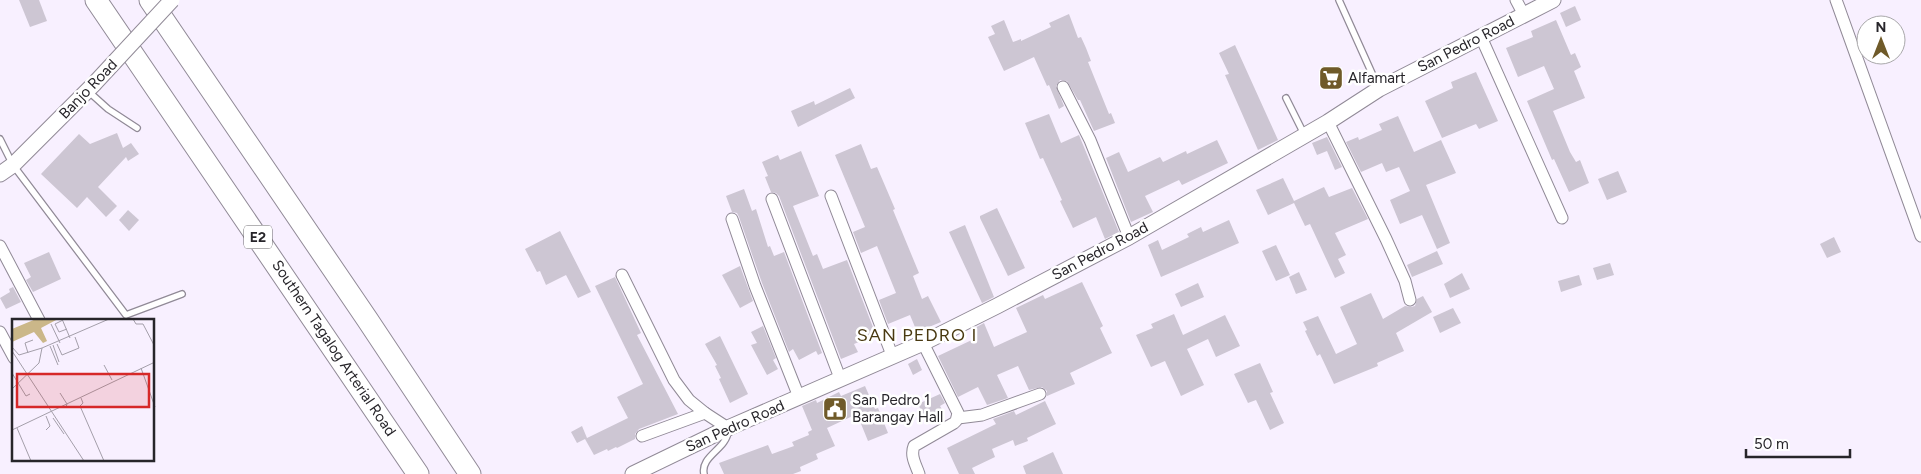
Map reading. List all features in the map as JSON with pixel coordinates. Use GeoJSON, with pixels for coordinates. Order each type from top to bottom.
{"type":"FeatureCollection","features":[{"type":"Feature","properties":{"kind":"highway","name":"Southern Tagalog Arterial Road"},"geometry":{"type":"LineString","coordinates":[[96,0],[418,474]]}},
{"type":"Feature","properties":{"kind":"highway"},"geometry":{"type":"LineString","coordinates":[[150,0],[362,310],[470,474]]}},
{"type":"Feature","properties":{"kind":"street","name":"Banjo Road"},"geometry":{"type":"LineString","coordinates":[[0,174],[13,164],[91,87],[172,0]]}},
{"type":"Feature","properties":{"kind":"street"},"geometry":{"type":"LineString","coordinates":[[1516,0],[1524,15]]}},
{"type":"Feature","properties":{"kind":"street","name":"San Pedro Road"},"geometry":{"type":"LineString","coordinates":[[633,474],[728,428],[923,343],[1130,237],[1328,122],[1379,89],[1553,0]]}},
{"type":"Feature","properties":{"kind":"street"},"geometry":{"type":"LineString","coordinates":[[1836,0],[1921,236]]}},
{"type":"Feature","properties":{"kind":"street"},"geometry":{"type":"LineString","coordinates":[[1481,37],[1562,218]]}},
{"type":"Feature","properties":{"kind":"street"},"geometry":{"type":"LineString","coordinates":[[1063,87],[1090,140],[1130,237]]}},
{"type":"Feature","properties":{"kind":"street"},"geometry":{"type":"LineString","coordinates":[[1328,122],[1386,240],[1410,300]]}},
{"type":"Feature","properties":{"kind":"street"},"geometry":{"type":"LineString","coordinates":[[831,196],[892,356]]}},
{"type":"Feature","properties":{"kind":"street"},"geometry":{"type":"LineString","coordinates":[[772,199],[840,378]]}},
{"type":"Feature","properties":{"kind":"street"},"geometry":{"type":"LineString","coordinates":[[732,218],[755,286],[799,397]]}},
{"type":"Feature","properties":{"kind":"street"},"geometry":{"type":"LineString","coordinates":[[0,246],[38,319]]}},
{"type":"Feature","properties":{"kind":"street"},"geometry":{"type":"LineString","coordinates":[[622,275],[674,380],[689,400],[728,428]]}},
{"type":"Feature","properties":{"kind":"street"},"geometry":{"type":"LineString","coordinates":[[0,332],[12,354]]}},
{"type":"Feature","properties":{"kind":"street"},"geometry":{"type":"LineString","coordinates":[[920,474],[913,458],[914,446],[954,423],[958,418],[958,410],[923,343]]}},
{"type":"Feature","properties":{"kind":"street"},"geometry":{"type":"LineString","coordinates":[[958,418],[982,415],[1040,394]]}},
{"type":"Feature","properties":{"kind":"street"},"geometry":{"type":"LineString","coordinates":[[642,436],[705,413]]}},
{"type":"Feature","properties":{"kind":"lane"},"geometry":{"type":"LineString","coordinates":[[1339,0],[1379,89]]}},
{"type":"Feature","properties":{"kind":"lane"},"geometry":{"type":"LineString","coordinates":[[91,87],[108,109],[138,128]]}},
{"type":"Feature","properties":{"kind":"lane"},"geometry":{"type":"LineString","coordinates":[[1286,98],[1304,135]]}},
{"type":"Feature","properties":{"kind":"lane"},"geometry":{"type":"LineString","coordinates":[[0,139],[13,164],[126,315],[182,294]]}},
{"type":"Feature","properties":{"kind":"lane"},"geometry":{"type":"LineString","coordinates":[[704,474],[703,468],[705,463],[728,438],[728,428]]}},
{"type":"Feature","properties":{"kind":"building"},"geometry":{"type":"Polygon","coordinates":[[[19,0],[39,0],[47,21],[30,27],[19,0]]]}},
{"type":"Feature","properties":{"kind":"building"},"geometry":{"type":"Polygon","coordinates":[[[1575,6],[1581,20],[1566,27],[1560,13],[1575,6]]]}},
{"type":"Feature","properties":{"kind":"building"},"geometry":{"type":"Polygon","coordinates":[[[1069,14],[1078,38],[1081,37],[1086,48],[1091,61],[1088,62],[1109,114],[1111,113],[1115,123],[1094,131],[1080,100],[1078,100],[1067,81],[1060,80],[1056,86],[1064,106],[1059,109],[1034,57],[1004,71],[988,37],[995,34],[991,26],[1004,20],[1013,42],[1021,39],[1021,41],[1051,27],[1049,23],[1069,14]]]}},
{"type":"Feature","properties":{"kind":"building"},"geometry":{"type":"Polygon","coordinates":[[[1556,20],[1571,55],[1575,53],[1581,67],[1574,71],[1585,98],[1553,111],[1570,152],[1576,162],[1580,160],[1589,183],[1569,192],[1554,159],[1552,160],[1527,101],[1554,89],[1544,66],[1518,77],[1506,48],[1533,37],[1531,31],[1556,20]]]}},
{"type":"Feature","properties":{"kind":"building"},"geometry":{"type":"Polygon","coordinates":[[[1235,45],[1278,140],[1258,150],[1225,75],[1229,74],[1219,53],[1235,45]]]}},
{"type":"Feature","properties":{"kind":"building"},"geometry":{"type":"Polygon","coordinates":[[[1476,72],[1498,121],[1479,129],[1476,124],[1442,138],[1425,101],[1453,88],[1451,82],[1476,72]]]}},
{"type":"Feature","properties":{"kind":"building"},"geometry":{"type":"Polygon","coordinates":[[[850,88],[855,98],[798,127],[791,111],[814,101],[815,105],[850,88]]]}},
{"type":"Feature","properties":{"kind":"building"},"geometry":{"type":"Polygon","coordinates":[[[1049,114],[1061,143],[1079,135],[1119,232],[1105,239],[1096,217],[1073,228],[1043,158],[1040,159],[1025,123],[1049,114]]]}},
{"type":"Feature","properties":{"kind":"building"},"geometry":{"type":"Polygon","coordinates":[[[1398,116],[1414,152],[1441,140],[1456,173],[1426,185],[1450,243],[1437,249],[1422,215],[1400,224],[1390,200],[1410,191],[1399,167],[1386,172],[1382,163],[1361,172],[1346,142],[1358,137],[1359,140],[1382,130],[1379,124],[1398,116]]]}},
{"type":"Feature","properties":{"kind":"building"},"geometry":{"type":"Polygon","coordinates":[[[117,133],[123,148],[131,143],[139,154],[128,161],[126,157],[98,187],[117,206],[106,217],[87,197],[77,208],[41,174],[79,134],[90,144],[117,133]]]}},
{"type":"Feature","properties":{"kind":"building"},"geometry":{"type":"Polygon","coordinates":[[[1327,137],[1342,167],[1335,170],[1327,151],[1317,155],[1312,143],[1327,137]]]}},
{"type":"Feature","properties":{"kind":"building"},"geometry":{"type":"Polygon","coordinates":[[[1217,140],[1228,163],[1182,185],[1179,180],[1145,196],[1153,212],[1131,222],[1106,158],[1119,152],[1128,172],[1160,157],[1163,162],[1186,151],[1187,154],[1217,140]]]}},
{"type":"Feature","properties":{"kind":"building"},"geometry":{"type":"Polygon","coordinates":[[[861,144],[871,169],[877,167],[895,209],[893,210],[919,273],[913,276],[922,299],[928,296],[941,322],[917,332],[910,315],[888,324],[879,300],[896,293],[877,246],[861,253],[853,232],[865,227],[835,155],[861,144]]]}},
{"type":"Feature","properties":{"kind":"building"},"geometry":{"type":"Polygon","coordinates":[[[801,151],[819,196],[793,206],[813,256],[817,254],[823,269],[847,260],[876,335],[854,344],[858,352],[841,359],[779,196],[771,192],[765,177],[768,176],[762,162],[778,155],[780,160],[801,151]]]}},
{"type":"Feature","properties":{"kind":"building"},"geometry":{"type":"Polygon","coordinates":[[[1618,171],[1627,192],[1607,200],[1598,179],[1618,171]]]}},
{"type":"Feature","properties":{"kind":"building"},"geometry":{"type":"Polygon","coordinates":[[[1283,178],[1294,201],[1324,187],[1329,197],[1352,188],[1368,219],[1335,233],[1346,255],[1338,259],[1345,273],[1335,278],[1310,224],[1305,226],[1294,203],[1268,215],[1256,190],[1283,178]]]}},
{"type":"Feature","properties":{"kind":"building"},"geometry":{"type":"Polygon","coordinates":[[[744,189],[752,211],[756,209],[768,247],[770,246],[774,256],[784,252],[822,353],[818,355],[816,351],[799,360],[793,349],[789,352],[739,217],[737,213],[732,212],[726,196],[744,189]]]}},
{"type":"Feature","properties":{"kind":"building"},"geometry":{"type":"Polygon","coordinates":[[[997,208],[1025,268],[1008,276],[980,218],[980,216],[997,208]]]}},
{"type":"Feature","properties":{"kind":"building"},"geometry":{"type":"Polygon","coordinates":[[[128,210],[139,220],[129,231],[119,220],[128,210]]]}},
{"type":"Feature","properties":{"kind":"building"},"geometry":{"type":"Polygon","coordinates":[[[1229,220],[1239,243],[1161,277],[1148,245],[1158,240],[1162,250],[1189,237],[1187,234],[1201,227],[1203,232],[1229,220]]]}},
{"type":"Feature","properties":{"kind":"building"},"geometry":{"type":"Polygon","coordinates":[[[965,225],[994,297],[982,303],[949,232],[965,225]]]}},
{"type":"Feature","properties":{"kind":"building"},"geometry":{"type":"Polygon","coordinates":[[[560,231],[591,292],[578,298],[566,275],[546,285],[540,271],[537,272],[525,249],[560,231]]]}},
{"type":"Feature","properties":{"kind":"building"},"geometry":{"type":"Polygon","coordinates":[[[1834,237],[1841,252],[1827,258],[1820,244],[1834,237]]]}},
{"type":"Feature","properties":{"kind":"building"},"geometry":{"type":"Polygon","coordinates":[[[1276,245],[1290,275],[1276,281],[1262,251],[1276,245]]]}},
{"type":"Feature","properties":{"kind":"building"},"geometry":{"type":"Polygon","coordinates":[[[1437,251],[1443,264],[1412,277],[1407,265],[1437,251]]]}},
{"type":"Feature","properties":{"kind":"building"},"geometry":{"type":"Polygon","coordinates":[[[49,252],[61,279],[33,292],[26,280],[31,277],[24,263],[49,252]]]}},
{"type":"Feature","properties":{"kind":"building"},"geometry":{"type":"Polygon","coordinates":[[[1610,263],[1614,275],[1597,280],[1593,268],[1610,263]]]}},
{"type":"Feature","properties":{"kind":"building"},"geometry":{"type":"Polygon","coordinates":[[[740,266],[753,301],[740,308],[722,275],[740,266]]]}},
{"type":"Feature","properties":{"kind":"building"},"geometry":{"type":"Polygon","coordinates":[[[1299,272],[1307,290],[1296,294],[1289,277],[1299,272]]]}},
{"type":"Feature","properties":{"kind":"building"},"geometry":{"type":"Polygon","coordinates":[[[1462,273],[1470,289],[1450,298],[1444,284],[1462,273]]]}},
{"type":"Feature","properties":{"kind":"building"},"geometry":{"type":"Polygon","coordinates":[[[1579,275],[1582,285],[1561,292],[1558,281],[1579,275]]]}},
{"type":"Feature","properties":{"kind":"building"},"geometry":{"type":"Polygon","coordinates":[[[615,277],[641,333],[637,335],[678,414],[639,429],[635,434],[635,439],[617,448],[608,451],[607,449],[594,455],[585,439],[577,443],[571,432],[582,426],[587,438],[628,418],[617,397],[643,384],[595,286],[615,277]]]}},
{"type":"Feature","properties":{"kind":"building"},"geometry":{"type":"Polygon","coordinates":[[[1082,282],[1103,326],[1100,328],[1112,353],[1070,373],[1075,384],[1047,396],[1047,391],[1042,387],[1029,390],[1018,366],[997,375],[1008,398],[987,405],[978,387],[958,397],[938,356],[976,338],[971,330],[984,323],[994,347],[1027,332],[1016,308],[1043,295],[1045,299],[1082,282]]]}},
{"type":"Feature","properties":{"kind":"building"},"geometry":{"type":"Polygon","coordinates":[[[1198,283],[1204,297],[1181,307],[1175,294],[1198,283]]]}},
{"type":"Feature","properties":{"kind":"building"},"geometry":{"type":"Polygon","coordinates":[[[13,287],[21,302],[6,309],[0,298],[10,292],[9,289],[13,287]]]}},
{"type":"Feature","properties":{"kind":"building"},"geometry":{"type":"Polygon","coordinates":[[[1371,293],[1383,319],[1405,306],[1415,306],[1417,299],[1423,296],[1432,312],[1396,333],[1404,351],[1377,363],[1378,366],[1334,384],[1320,354],[1317,356],[1305,331],[1307,330],[1303,322],[1318,316],[1336,354],[1357,344],[1340,307],[1371,293]]]}},
{"type":"Feature","properties":{"kind":"building"},"geometry":{"type":"Polygon","coordinates":[[[1453,308],[1461,323],[1440,333],[1433,317],[1453,308]]]}},
{"type":"Feature","properties":{"kind":"building"},"geometry":{"type":"Polygon","coordinates":[[[1174,314],[1183,335],[1225,315],[1240,346],[1216,357],[1208,339],[1187,349],[1204,385],[1181,396],[1165,361],[1151,367],[1136,335],[1153,328],[1151,324],[1174,314]]]}},
{"type":"Feature","properties":{"kind":"building"},"geometry":{"type":"Polygon","coordinates":[[[763,326],[776,358],[773,360],[778,369],[767,375],[751,345],[757,343],[751,332],[763,326]]]}},
{"type":"Feature","properties":{"kind":"building"},"geometry":{"type":"Polygon","coordinates":[[[720,336],[748,394],[730,403],[719,379],[721,378],[715,366],[717,365],[705,344],[720,336]]]}},
{"type":"Feature","properties":{"kind":"building"},"geometry":{"type":"Polygon","coordinates":[[[917,359],[922,370],[913,375],[908,364],[917,359]]]}},
{"type":"Feature","properties":{"kind":"building"},"geometry":{"type":"Polygon","coordinates":[[[1260,363],[1273,392],[1270,393],[1284,423],[1270,430],[1256,400],[1248,403],[1234,374],[1260,363]]]}},
{"type":"Feature","properties":{"kind":"building"},"geometry":{"type":"Polygon","coordinates":[[[865,386],[875,409],[878,408],[888,433],[868,441],[857,414],[827,428],[835,446],[816,454],[818,459],[800,467],[801,471],[793,474],[724,474],[719,463],[768,445],[772,454],[794,446],[792,442],[809,435],[808,432],[812,430],[802,406],[816,400],[817,403],[839,392],[841,396],[865,386]]]}},
{"type":"Feature","properties":{"kind":"building"},"geometry":{"type":"Polygon","coordinates":[[[940,394],[945,403],[940,406],[943,411],[925,419],[918,404],[940,394]]]}},
{"type":"Feature","properties":{"kind":"building"},"geometry":{"type":"Polygon","coordinates":[[[1045,401],[1056,424],[1027,438],[1028,441],[1015,446],[1013,440],[992,449],[995,457],[972,468],[975,474],[959,474],[947,448],[996,424],[993,419],[1014,411],[1016,415],[1045,401]]]}},
{"type":"Feature","properties":{"kind":"building"},"geometry":{"type":"Polygon","coordinates":[[[1053,452],[1063,474],[1026,474],[1023,466],[1053,452]]]}},
{"type":"Feature","properties":{"kind":"place","name":"Alfamart"},"geometry":{"type":"Point","coordinates":[1331,78]}},
{"type":"Feature","properties":{"kind":"place","name":"San Pedro 1 Barangay Hall"},"geometry":{"type":"Point","coordinates":[835,409]}},
{"type":"Feature","properties":{"kind":"district","name":"SAN PEDRO I"},"geometry":{"type":"Point","coordinates":[917,335]}}]}
